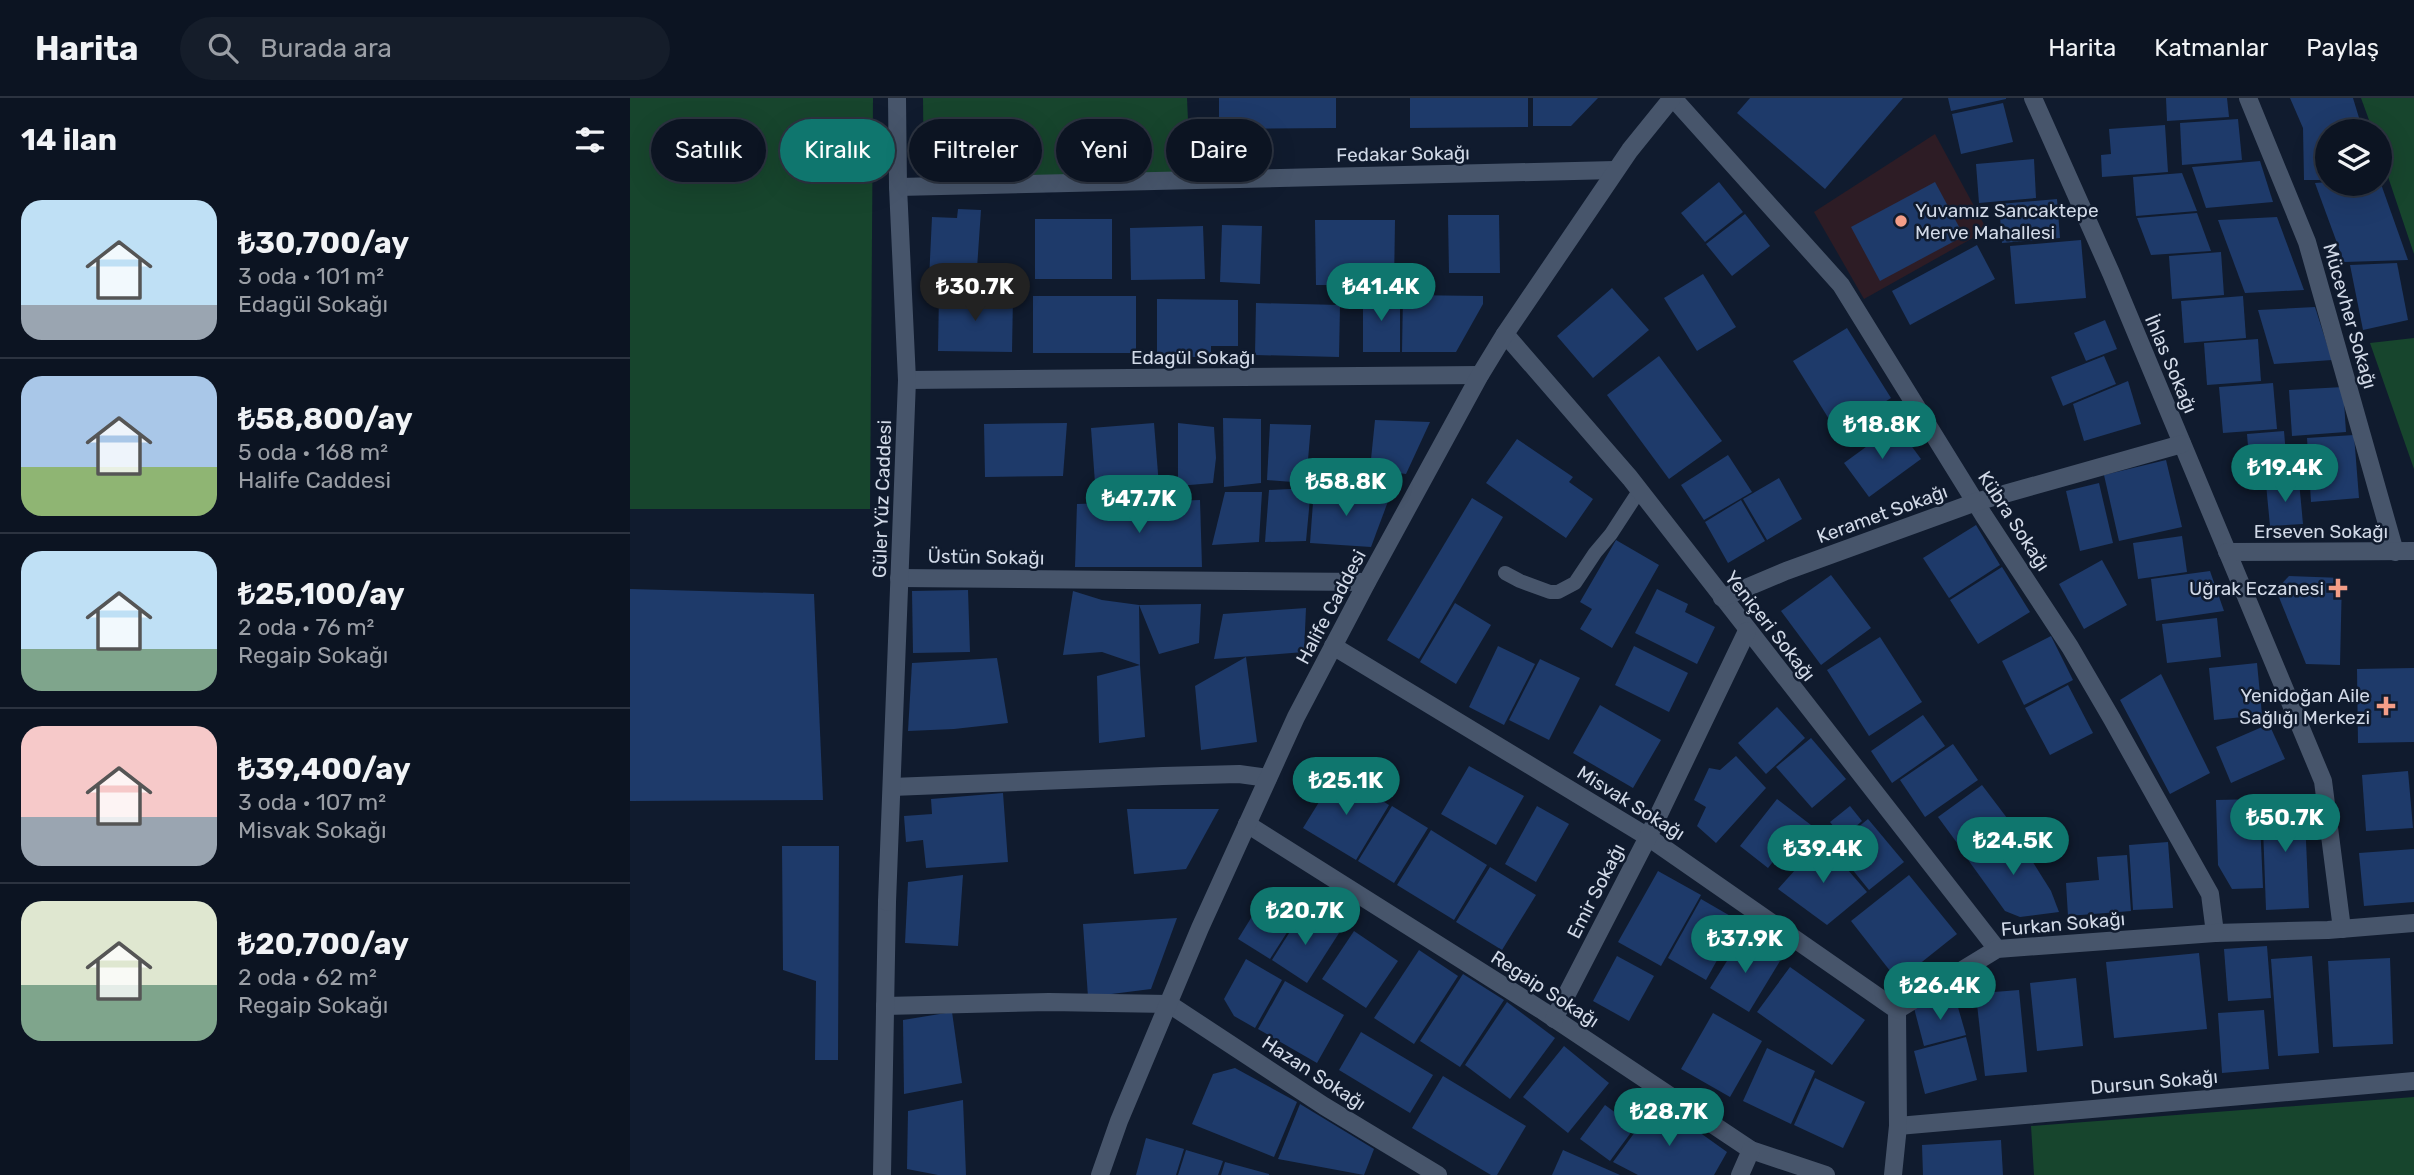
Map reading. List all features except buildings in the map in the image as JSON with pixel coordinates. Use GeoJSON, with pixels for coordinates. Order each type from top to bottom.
{"type":"FeatureCollection","features":[{"type":"Feature","properties":{"kind":"street","name":"Güler Yüz Caddesi"},"geometry":{"type":"LineString","coordinates":[[882,1175],[887,902],[907,380],[898,187],[897,98]]}},
{"type":"Feature","properties":{"kind":"street","name":"Halife Caddesi"},"geometry":{"type":"LineString","coordinates":[[1100,1175],[1119,1121],[1200,928],[1296,717],[1333,646],[1505,334],[1615,170],[1672,98]]}},
{"type":"Feature","properties":{"kind":"street","name":"Kübra Sokağı"},"geometry":{"type":"LineString","coordinates":[[1672,98],[1841,285],[2070,647],[2210,894],[2215,933]]}},
{"type":"Feature","properties":{"kind":"street","name":"İhlas Sokağı"},"geometry":{"type":"LineString","coordinates":[[2034,98],[2323,781],[2342,929]]}},
{"type":"Feature","properties":{"kind":"street","name":"Mücevher Sokağı"},"geometry":{"type":"LineString","coordinates":[[2248,98],[2307,242],[2395,552]]}},
{"type":"Feature","properties":{"kind":"street","name":"Fedakar Sokağı"},"geometry":{"type":"LineString","coordinates":[[898,187],[1615,170]]}},
{"type":"Feature","properties":{"kind":"street","name":"Yeniçeri Sokağı"},"geometry":{"type":"LineString","coordinates":[[1505,334],[1639,491],[1997,949]]}},
{"type":"Feature","properties":{"kind":"street","name":"Edagül Sokağı"},"geometry":{"type":"LineString","coordinates":[[907,380],[1480,375]]}},
{"type":"Feature","properties":{"kind":"street","name":"Keramet Sokağı"},"geometry":{"type":"LineString","coordinates":[[1721,598],[1976,502],[2182,444]]}},
{"type":"Feature","properties":{"kind":"street","name":"Erseven Sokağı"},"geometry":{"type":"LineString","coordinates":[[2227,552],[2414,551]]}},
{"type":"Feature","properties":{"kind":"street","name":"Üstün Sokağı"},"geometry":{"type":"LineString","coordinates":[[899,578],[1367,582]]}},
{"type":"Feature","properties":{"kind":"street","name":"Emir Sokağı"},"geometry":{"type":"LineString","coordinates":[[1554,1019],[1648,837],[1747,631]]}},
{"type":"Feature","properties":{"kind":"street","name":"Misvak Sokağı"},"geometry":{"type":"LineString","coordinates":[[1333,646],[1648,837],[1897,1010]]}},
{"type":"Feature","properties":{"kind":"street"},"geometry":{"type":"LineString","coordinates":[[892,787],[1188,775],[1239,774],[1268,778]]}},
{"type":"Feature","properties":{"kind":"street","name":"Regaip Sokağı"},"geometry":{"type":"LineString","coordinates":[[1247,824],[1554,1019],[1751,1150],[1826,1175]]}},
{"type":"Feature","properties":{"kind":"street","name":"Furkan Sokağı"},"geometry":{"type":"LineString","coordinates":[[1897,1010],[1997,949],[2215,933],[2342,929],[2414,923]]}},
{"type":"Feature","properties":{"kind":"street"},"geometry":{"type":"LineString","coordinates":[[885,1006],[1049,1002],[1169,1003]]}},
{"type":"Feature","properties":{"kind":"street","name":"Hazan Sokağı"},"geometry":{"type":"LineString","coordinates":[[1169,1003],[1324,1106],[1437,1175]]}},
{"type":"Feature","properties":{"kind":"street"},"geometry":{"type":"LineString","coordinates":[[1893,1175],[1898,1126],[1897,1010]]}},
{"type":"Feature","properties":{"kind":"street","name":"Dursun Sokağı"},"geometry":{"type":"LineString","coordinates":[[1898,1126],[2414,1081]]}},
{"type":"Feature","properties":{"kind":"street"},"geometry":{"type":"LineString","coordinates":[[1740,1175],[1751,1150]]}},
{"type":"Feature","properties":{"kind":"lane"},"geometry":{"type":"LineString","coordinates":[[1505,573],[1550,592],[1558,592],[1575,583],[1639,491]]}},
{"type":"Feature","properties":{"kind":"shaded area","name":"Yuvamız Sancaktepe Merve Mahallesi"},"geometry":{"type":"Polygon","coordinates":[[[1935,134],[1987,230],[1864,299],[1814,212],[1935,134]]]}},
{"type":"Feature","properties":{"kind":"green space"},"geometry":{"type":"Polygon","coordinates":[[[630,98],[873,98],[873,119],[780,119],[780,182],[872,182],[870,509],[630,509],[630,98]]]}},
{"type":"Feature","properties":{"kind":"green space"},"geometry":{"type":"Polygon","coordinates":[[[923,98],[1187,98],[1188,119],[1166,119],[1166,182],[1191,182],[1191,189],[924,185],[924,182],[1042,182],[1042,119],[923,119],[923,98]]]}},
{"type":"Feature","properties":{"kind":"green space"},"geometry":{"type":"Polygon","coordinates":[[[2361,98],[2414,98],[2414,254],[2392,189],[2392,119],[2369,119],[2361,98]]]}},
{"type":"Feature","properties":{"kind":"green space"},"geometry":{"type":"Polygon","coordinates":[[[2414,338],[2414,469],[2370,343],[2414,338]]]}},
{"type":"Feature","properties":{"kind":"green space"},"geometry":{"type":"Polygon","coordinates":[[[2414,1097],[2414,1175],[2034,1175],[2031,1126],[2414,1097]]]}},
{"type":"Feature","properties":{"kind":"place","name":"Yuvamız Sancaktepe Merve Mahallesi"},"geometry":{"type":"Point","coordinates":[1901,221]}},
{"type":"Feature","properties":{"kind":"place","name":"Uğrak Eczanesi"},"geometry":{"type":"Point","coordinates":[2338,588]}},
{"type":"Feature","properties":{"kind":"place","name":"Yenidoğan Aile Sağlığı Merkezi"},"geometry":{"type":"Point","coordinates":[2386,706]}}]}
